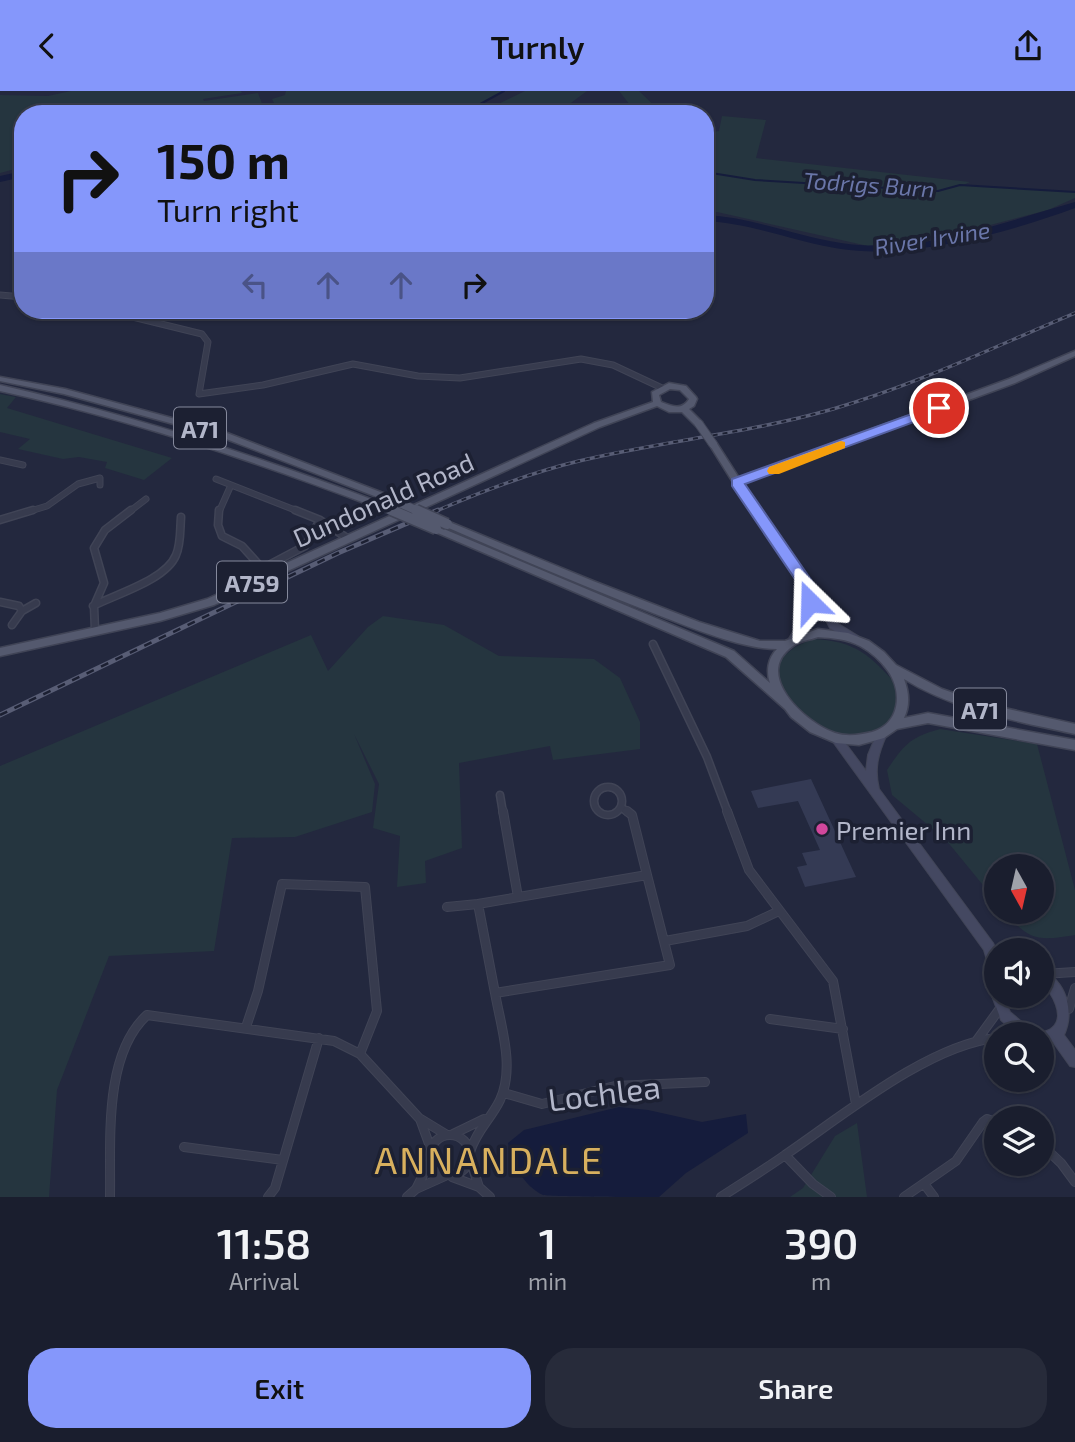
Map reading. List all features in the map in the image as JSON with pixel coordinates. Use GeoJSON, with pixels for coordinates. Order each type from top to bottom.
{"type":"FeatureCollection","features":[{"type":"Feature","properties":{"kind":"main road"},"geometry":{"type":"LineString","coordinates":[[737,482],[1012,381],[1075,353]]}},
{"type":"Feature","properties":{"kind":"main road","name":"A71"},"geometry":{"type":"LineString","coordinates":[[0,379],[65,392],[224,435],[393,500],[589,584],[696,625],[760,645],[790,642],[806,635],[831,634],[859,641],[880,654],[892,668],[904,695],[904,711],[897,724]]}},
{"type":"Feature","properties":{"kind":"main road"},"geometry":{"type":"LineString","coordinates":[[676,386],[688,391],[693,399],[684,409],[669,409],[657,403],[655,394],[662,388],[676,386]]}},
{"type":"Feature","properties":{"kind":"main road","name":"A71"},"geometry":{"type":"LineString","coordinates":[[0,388],[54,399],[222,447],[436,529],[730,654],[742,661],[814,730],[836,739],[858,740],[882,734],[897,724],[928,718],[1075,745]]}},
{"type":"Feature","properties":{"kind":"main road","name":"Dundonald Road"},"geometry":{"type":"LineString","coordinates":[[0,652],[160,617],[210,602],[597,425],[657,403]]}},
{"type":"Feature","properties":{"kind":"main road"},"geometry":{"type":"LineString","coordinates":[[684,409],[713,445],[808,587],[818,594],[832,625],[859,641]]}},
{"type":"Feature","properties":{"kind":"main road"},"geometry":{"type":"LineString","coordinates":[[790,642],[808,615],[808,587]]}},
{"type":"Feature","properties":{"kind":"main road","name":"A71"},"geometry":{"type":"LineString","coordinates":[[788,706],[775,688],[770,673],[774,659],[790,642]]}},
{"type":"Feature","properties":{"kind":"main road","name":"A71"},"geometry":{"type":"LineString","coordinates":[[892,668],[914,682],[973,707],[1075,729]]}},
{"type":"Feature","properties":{"kind":"main road"},"geometry":{"type":"LineString","coordinates":[[876,796],[870,777],[871,756],[882,734]]}},
{"type":"Feature","properties":{"kind":"main road"},"geometry":{"type":"LineString","coordinates":[[836,739],[984,938]]}},
{"type":"Feature","properties":{"kind":"main road"},"geometry":{"type":"LineString","coordinates":[[1054,985],[1069,1009],[1065,1030],[1054,1036]]}},
{"type":"Feature","properties":{"kind":"main road"},"geometry":{"type":"LineString","coordinates":[[1057,1036],[1075,1061]]}},
{"type":"Feature","properties":{"kind":"street"},"geometry":{"type":"LineString","coordinates":[[147,319],[190,328],[202,334],[208,342],[199,394],[263,385],[353,364],[418,376],[460,378],[581,359],[593,359],[635,373],[662,388]]}},
{"type":"Feature","properties":{"kind":"street"},"geometry":{"type":"LineString","coordinates":[[0,460],[23,465]]}},
{"type":"Feature","properties":{"kind":"street"},"geometry":{"type":"LineString","coordinates":[[0,520],[47,506],[78,484],[100,482],[106,471]]}},
{"type":"Feature","properties":{"kind":"street"},"geometry":{"type":"LineString","coordinates":[[216,479],[320,520],[347,538]]}},
{"type":"Feature","properties":{"kind":"street"},"geometry":{"type":"LineString","coordinates":[[231,485],[224,491],[221,500],[218,530],[222,536],[242,546],[260,566],[269,565],[305,546],[320,520]]}},
{"type":"Feature","properties":{"kind":"street"},"geometry":{"type":"LineString","coordinates":[[96,630],[92,618],[94,600],[104,583],[94,548],[105,530],[146,499]]}},
{"type":"Feature","properties":{"kind":"street"},"geometry":{"type":"LineString","coordinates":[[93,606],[160,573],[172,563],[176,556],[181,517]]}},
{"type":"Feature","properties":{"kind":"street"},"geometry":{"type":"LineString","coordinates":[[0,602],[19,606],[22,611]]}},
{"type":"Feature","properties":{"kind":"street"},"geometry":{"type":"LineString","coordinates":[[12,625],[22,611],[36,603]]}},
{"type":"Feature","properties":{"kind":"street"},"geometry":{"type":"LineString","coordinates":[[653,644],[707,757],[748,870],[834,981],[856,1104]]}},
{"type":"Feature","properties":{"kind":"street"},"geometry":{"type":"LineString","coordinates":[[613,788],[622,796],[622,808],[614,814],[603,814],[595,807],[593,797],[602,789],[613,788]]}},
{"type":"Feature","properties":{"kind":"street"},"geometry":{"type":"LineString","coordinates":[[500,795],[518,897]]}},
{"type":"Feature","properties":{"kind":"street"},"geometry":{"type":"LineString","coordinates":[[495,993],[670,965],[632,815],[622,808]]}},
{"type":"Feature","properties":{"kind":"street"},"geometry":{"type":"LineString","coordinates":[[447,907],[649,875]]}},
{"type":"Feature","properties":{"kind":"street"},"geometry":{"type":"LineString","coordinates":[[246,1027],[258,991],[282,884],[365,887],[376,975],[377,1011],[360,1054]]}},
{"type":"Feature","properties":{"kind":"street"},"geometry":{"type":"LineString","coordinates":[[407,1197],[416,1189],[462,1172],[475,1135],[504,1093],[507,1058],[478,904]]}},
{"type":"Feature","properties":{"kind":"street"},"geometry":{"type":"LineString","coordinates":[[664,941],[747,926],[779,911]]}},
{"type":"Feature","properties":{"kind":"street"},"geometry":{"type":"LineString","coordinates":[[1054,973],[1075,972]]}},
{"type":"Feature","properties":{"kind":"street"},"geometry":{"type":"LineString","coordinates":[[1069,1009],[1075,988]]}},
{"type":"Feature","properties":{"kind":"street"},"geometry":{"type":"LineString","coordinates":[[977,1040],[996,1008]]}},
{"type":"Feature","properties":{"kind":"street"},"geometry":{"type":"LineString","coordinates":[[110,1197],[113,1092],[134,1025],[140,1018],[152,1014],[319,1038],[334,1041],[360,1054],[419,1118],[428,1135],[436,1170],[479,1187],[490,1197]]}},
{"type":"Feature","properties":{"kind":"street"},"geometry":{"type":"LineString","coordinates":[[770,1019],[843,1029]]}},
{"type":"Feature","properties":{"kind":"street"},"geometry":{"type":"LineString","coordinates":[[268,1197],[275,1188],[319,1038]]}},
{"type":"Feature","properties":{"kind":"street"},"geometry":{"type":"LineString","coordinates":[[721,1197],[785,1156],[856,1104],[920,1066],[984,1039]]}},
{"type":"Feature","properties":{"kind":"street","name":"Lochlea"},"geometry":{"type":"LineString","coordinates":[[504,1093],[542,1104],[614,1086],[705,1082]]}},
{"type":"Feature","properties":{"kind":"street"},"geometry":{"type":"LineString","coordinates":[[419,1118],[465,1141],[479,1187]]}},
{"type":"Feature","properties":{"kind":"street"},"geometry":{"type":"LineString","coordinates":[[416,1189],[435,1144],[486,1118]]}},
{"type":"Feature","properties":{"kind":"street"},"geometry":{"type":"LineString","coordinates":[[904,1197],[925,1185],[950,1165],[969,1145],[979,1123],[984,1120]]}},
{"type":"Feature","properties":{"kind":"street"},"geometry":{"type":"LineString","coordinates":[[184,1147],[283,1160]]}},
{"type":"Feature","properties":{"kind":"street"},"geometry":{"type":"LineString","coordinates":[[785,1156],[813,1184],[831,1197]]}},
{"type":"Feature","properties":{"kind":"street"},"geometry":{"type":"LineString","coordinates":[[1054,1156],[1075,1182]]}},
{"type":"Feature","properties":{"kind":"street"},"geometry":{"type":"LineString","coordinates":[[925,1185],[934,1197]]}},
{"type":"Feature","properties":{"kind":"shaded area"},"geometry":{"type":"Polygon","coordinates":[[[71,91],[241,91],[242,93],[203,99],[258,93],[263,105],[14,105],[14,169],[0,173],[0,95],[48,96],[71,91]]]}},
{"type":"Feature","properties":{"kind":"shaded area"},"geometry":{"type":"Polygon","coordinates":[[[286,91],[502,91],[476,105],[275,105],[272,99],[285,95],[286,91]]]}},
{"type":"Feature","properties":{"kind":"shaded area"},"geometry":{"type":"Polygon","coordinates":[[[525,91],[587,91],[568,105],[496,105],[525,91]]]}},
{"type":"Feature","properties":{"kind":"shaded area"},"geometry":{"type":"Polygon","coordinates":[[[619,91],[639,91],[654,105],[630,105],[619,91]]]}},
{"type":"Feature","properties":{"kind":"shaded area"},"geometry":{"type":"Polygon","coordinates":[[[722,116],[766,120],[756,158],[970,182],[963,185],[1075,192],[1075,198],[1048,210],[975,229],[868,246],[714,212],[714,132],[719,131],[722,116]]]}},
{"type":"Feature","properties":{"kind":"shaded area"},"geometry":{"type":"Polygon","coordinates":[[[0,394],[16,397],[7,408],[172,458],[144,480],[105,468],[107,462],[79,457],[63,459],[18,449],[30,439],[0,432],[0,394]]]}},
{"type":"Feature","properties":{"kind":"shaded area"},"geometry":{"type":"Polygon","coordinates":[[[383,616],[444,625],[499,656],[594,659],[620,678],[640,722],[640,749],[553,760],[550,746],[459,763],[462,848],[425,861],[426,883],[397,887],[400,836],[373,828],[379,784],[354,734],[375,784],[372,812],[295,837],[232,838],[214,951],[109,956],[57,1090],[49,1197],[0,1197],[0,766],[311,635],[328,671],[368,627],[383,616]]]}},
{"type":"Feature","properties":{"kind":"shaded area"},"geometry":{"type":"Polygon","coordinates":[[[812,639],[840,643],[861,652],[899,687],[898,705],[889,723],[871,733],[839,733],[820,726],[792,701],[777,683],[779,660],[795,647],[812,639]]]}},
{"type":"Feature","properties":{"kind":"shaded area"},"geometry":{"type":"Polygon","coordinates":[[[940,729],[1037,744],[1075,890],[1075,935],[1036,937],[1015,924],[1054,924],[1054,854],[984,854],[984,886],[946,840],[892,795],[887,770],[903,748],[921,735],[940,729]]]}},
{"type":"Feature","properties":{"kind":"shaded area"},"geometry":{"type":"Polygon","coordinates":[[[857,1123],[867,1197],[790,1197],[803,1188],[835,1136],[857,1123]]]}},
{"type":"Feature","properties":{"kind":"water"},"geometry":{"type":"Polygon","coordinates":[[[619,1107],[648,1110],[702,1122],[746,1114],[748,1133],[686,1173],[659,1197],[543,1195],[530,1186],[512,1158],[508,1143],[524,1130],[619,1107]]]}},
{"type":"Feature","properties":{"kind":"building","name":"Premier Inn"},"geometry":{"type":"Polygon","coordinates":[[[811,779],[856,877],[805,887],[797,867],[807,865],[802,853],[820,850],[798,801],[758,808],[751,791],[811,779]]]}},
{"type":"Feature","properties":{"kind":"waterway","name":"Todrigs Burn"},"geometry":{"type":"LineString","coordinates":[[478,105],[504,91]]}},
{"type":"Feature","properties":{"kind":"waterway","name":"Todrigs Burn"},"geometry":{"type":"LineString","coordinates":[[714,173],[755,180],[938,191],[960,185],[1075,192]]}},
{"type":"Feature","properties":{"kind":"waterway","name":"River Irvine"},"geometry":{"type":"LineString","coordinates":[[0,179],[14,176]]}},
{"type":"Feature","properties":{"kind":"waterway","name":"River Irvine"},"geometry":{"type":"LineString","coordinates":[[714,219],[739,221],[841,246],[893,247],[993,230],[1075,205]]}},
{"type":"Feature","properties":{"kind":"railway"},"geometry":{"type":"LineString","coordinates":[[434,512],[505,483],[560,466],[833,409],[925,377],[1075,313]]}},
{"type":"Feature","properties":{"kind":"railway"},"geometry":{"type":"LineString","coordinates":[[0,715],[338,553],[438,510]]}},
{"type":"Feature","properties":{"kind":"slow traffic"},"geometry":{"type":"LineString","coordinates":[[774,471],[841,445]]}},
{"type":"Feature","properties":{"kind":"place","name":"Premier Inn"},"geometry":{"type":"Point","coordinates":[822,829]}},
{"type":"Feature","properties":{"kind":"district","name":"ANNANDALE"},"geometry":{"type":"Point","coordinates":[489,1159]}},
{"type":"Feature","properties":{"kind":"route"},"geometry":{"type":"LineString","coordinates":[[810,602],[808,587],[737,482],[939,408]]}}]}
